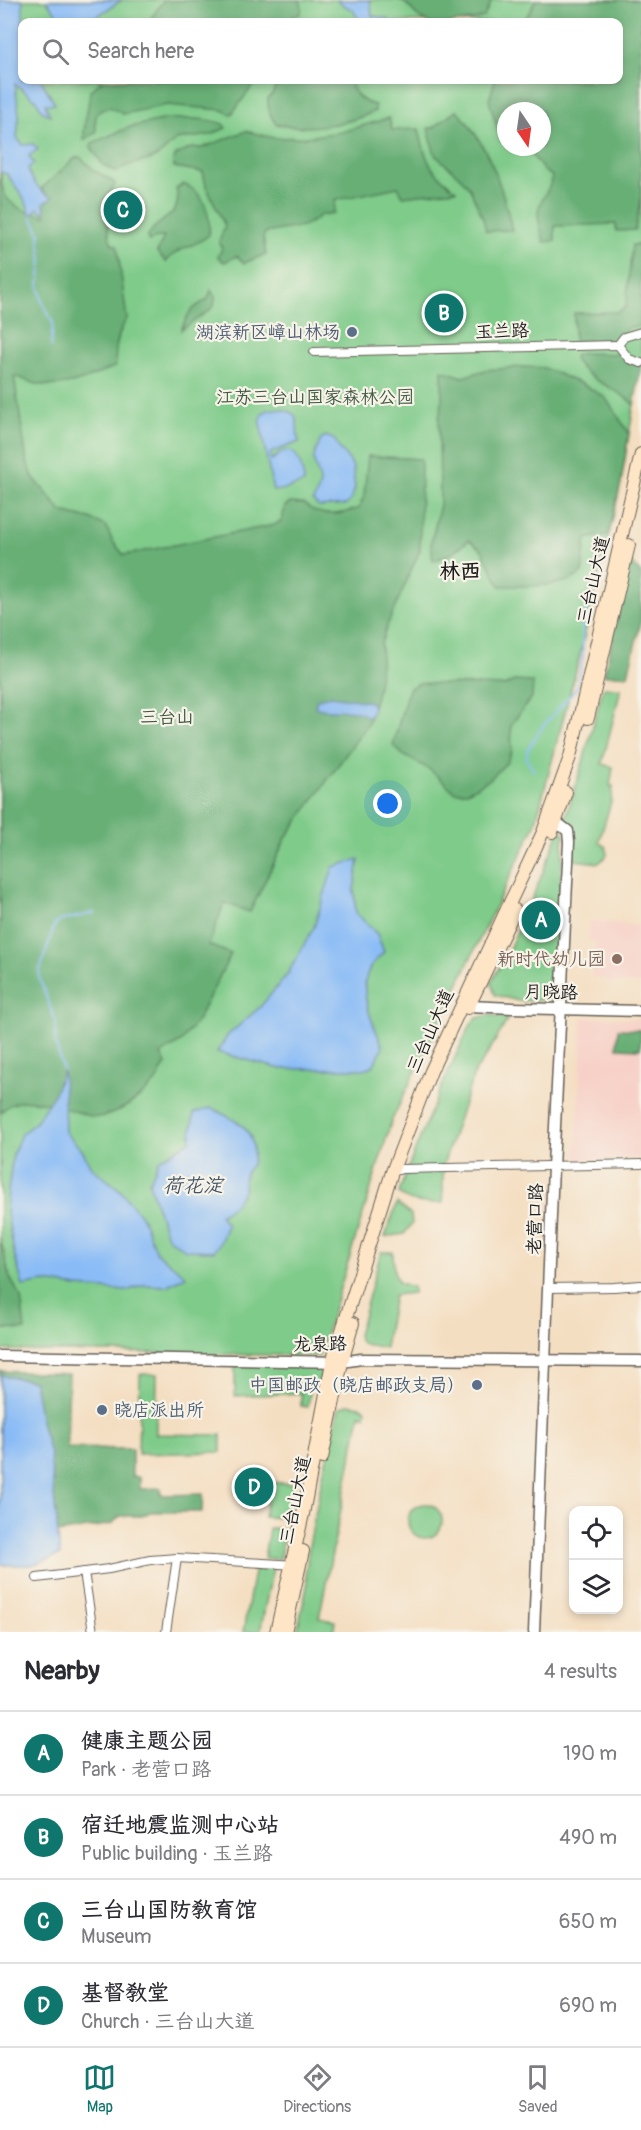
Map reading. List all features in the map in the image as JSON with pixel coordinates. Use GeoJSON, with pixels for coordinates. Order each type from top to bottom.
{"type":"FeatureCollection","features":[{"type":"Feature","properties":{"kind":"main road","name":"三台山大道"},"geometry":{"type":"LineString","coordinates":[[552,821],[570,757],[641,454]]}},
{"type":"Feature","properties":{"kind":"main road","name":"三台山大道"},"geometry":{"type":"LineString","coordinates":[[283,1631],[337,1362],[397,1171],[431,1071],[466,1004],[552,821],[576,762],[641,492]]}},
{"type":"Feature","properties":{"kind":"street","name":"玉兰路"},"geometry":{"type":"LineString","coordinates":[[314,352],[618,345],[624,337],[641,332]]}},
{"type":"Feature","properties":{"kind":"street"},"geometry":{"type":"LineString","coordinates":[[618,345],[628,359],[641,363]]}},
{"type":"Feature","properties":{"kind":"street","name":"老营口路"},"geometry":{"type":"LineString","coordinates":[[534,1632],[569,842],[568,831],[552,821]]}},
{"type":"Feature","properties":{"kind":"street","name":"月晓路"},"geometry":{"type":"LineString","coordinates":[[466,1004],[641,1011]]}},
{"type":"Feature","properties":{"kind":"street"},"geometry":{"type":"LineString","coordinates":[[397,1171],[641,1164]]}},
{"type":"Feature","properties":{"kind":"street"},"geometry":{"type":"LineString","coordinates":[[549,1288],[641,1285]]}},
{"type":"Feature","properties":{"kind":"street","name":"龙泉路"},"geometry":{"type":"LineString","coordinates":[[0,1356],[337,1362],[361,1359],[641,1361]]}},
{"type":"Feature","properties":{"kind":"street"},"geometry":{"type":"LineString","coordinates":[[37,1578],[110,1569],[150,1560],[177,1558],[296,1564]]}},
{"type":"Feature","properties":{"kind":"street"},"geometry":{"type":"LineString","coordinates":[[166,1632],[177,1558]]}},
{"type":"Feature","properties":{"kind":"street"},"geometry":{"type":"LineString","coordinates":[[84,1572],[93,1632]]}},
{"type":"Feature","properties":{"kind":"shaded area","name":"新时代幼儿园"},"geometry":{"type":"Polygon","coordinates":[[[590,921],[641,926],[641,984],[607,982],[607,979],[592,977],[595,942],[588,940],[590,921]]]}},
{"type":"Feature","properties":{"kind":"shaded area"},"geometry":{"type":"Polygon","coordinates":[[[583,1017],[641,1019],[641,1158],[576,1160],[583,1017]]]}},
{"type":"Feature","properties":{"kind":"green space","name":"江苏三台山国家森林公园"},"geometry":{"type":"Polygon","coordinates":[[[0,0],[641,0],[641,362],[621,483],[579,659],[535,825],[392,1120],[319,1356],[0,1350],[0,0]]]}},
{"type":"Feature","properties":{"kind":"green space"},"geometry":{"type":"Polygon","coordinates":[[[164,0],[300,0],[302,8],[300,14],[290,18],[151,18],[164,0]]]}},
{"type":"Feature","properties":{"kind":"green space"},"geometry":{"type":"Polygon","coordinates":[[[400,0],[491,0],[484,17],[480,18],[420,18],[400,0]]]}},
{"type":"Feature","properties":{"kind":"green space"},"geometry":{"type":"Polygon","coordinates":[[[535,0],[641,0],[641,197],[635,230],[616,231],[616,224],[555,226],[555,241],[544,242],[538,213],[552,176],[544,171],[533,156],[551,156],[551,102],[497,102],[497,127],[489,100],[494,84],[623,84],[623,18],[525,18],[535,0]]]}},
{"type":"Feature","properties":{"kind":"green space"},"geometry":{"type":"Polygon","coordinates":[[[98,84],[254,84],[231,115],[223,110],[167,105],[123,114],[110,107],[96,115],[96,132],[84,140],[90,91],[98,84]]]}},
{"type":"Feature","properties":{"kind":"green space"},"geometry":{"type":"Polygon","coordinates":[[[273,84],[351,84],[359,97],[375,105],[375,111],[352,120],[313,127],[276,124],[268,105],[268,98],[275,87],[273,84]]]}},
{"type":"Feature","properties":{"kind":"green space"},"geometry":{"type":"Polygon","coordinates":[[[457,110],[478,137],[493,166],[512,230],[486,231],[483,218],[469,187],[435,155],[428,128],[433,128],[457,110]]]}},
{"type":"Feature","properties":{"kind":"green space"},"geometry":{"type":"Polygon","coordinates":[[[389,118],[392,130],[419,129],[430,164],[456,190],[403,196],[398,187],[335,200],[334,213],[320,215],[303,226],[265,233],[263,237],[266,254],[244,263],[237,256],[224,262],[218,257],[222,248],[219,241],[225,226],[206,186],[203,172],[174,167],[173,161],[176,155],[191,148],[202,148],[246,131],[274,138],[306,137],[341,132],[389,118]]]}},
{"type":"Feature","properties":{"kind":"green space"},"geometry":{"type":"Polygon","coordinates":[[[166,119],[209,120],[223,124],[226,128],[210,135],[176,140],[158,156],[128,165],[116,172],[103,165],[91,147],[92,143],[130,127],[166,119]]]}},
{"type":"Feature","properties":{"kind":"green space","name":"三台山"},"geometry":{"type":"Polygon","coordinates":[[[80,157],[115,185],[104,200],[110,240],[113,245],[117,245],[127,319],[117,341],[116,366],[78,381],[58,385],[37,384],[14,376],[27,462],[33,477],[62,512],[90,519],[106,526],[113,542],[124,555],[274,525],[282,521],[285,506],[290,503],[304,504],[316,512],[330,514],[359,508],[364,496],[368,456],[421,459],[420,550],[381,644],[377,692],[368,724],[287,836],[250,912],[224,903],[209,945],[231,954],[198,1019],[182,1041],[161,1054],[166,1064],[154,1084],[119,1110],[95,1117],[37,1101],[17,1102],[0,1113],[0,167],[3,189],[7,198],[16,206],[46,216],[44,203],[49,196],[41,189],[75,158],[80,157]]]}},
{"type":"Feature","properties":{"kind":"green space"},"geometry":{"type":"Polygon","coordinates":[[[183,184],[196,192],[205,204],[209,219],[209,235],[176,253],[166,262],[157,252],[164,237],[157,237],[149,241],[147,238],[151,231],[177,206],[176,189],[183,184]]]}},
{"type":"Feature","properties":{"kind":"green space"},"geometry":{"type":"Polygon","coordinates":[[[632,245],[641,245],[641,326],[630,327],[612,341],[574,341],[574,313],[618,312],[626,307],[632,245]]]}},
{"type":"Feature","properties":{"kind":"green space"},"geometry":{"type":"Polygon","coordinates":[[[211,290],[215,297],[214,306],[181,330],[188,314],[208,299],[211,290]]]}},
{"type":"Feature","properties":{"kind":"green space"},"geometry":{"type":"Polygon","coordinates":[[[620,354],[641,366],[634,405],[581,368],[574,359],[575,355],[620,354]]]}},
{"type":"Feature","properties":{"kind":"green space"},"geometry":{"type":"Polygon","coordinates":[[[544,368],[582,384],[605,397],[629,433],[621,483],[609,534],[586,539],[582,573],[565,582],[554,584],[500,586],[482,550],[469,540],[451,554],[433,561],[431,543],[440,505],[439,418],[442,404],[442,370],[463,377],[485,370],[544,368]]]}},
{"type":"Feature","properties":{"kind":"green space"},"geometry":{"type":"Polygon","coordinates":[[[630,561],[641,573],[641,621],[628,675],[604,675],[630,561]]]}},
{"type":"Feature","properties":{"kind":"green space"},"geometry":{"type":"Polygon","coordinates":[[[514,681],[533,682],[532,697],[511,725],[512,751],[507,762],[489,780],[467,792],[455,792],[429,769],[403,755],[393,745],[406,697],[410,688],[419,683],[504,686],[514,681]]]}},
{"type":"Feature","properties":{"kind":"green space"},"geometry":{"type":"Polygon","coordinates":[[[605,687],[621,689],[602,764],[613,767],[610,786],[613,786],[611,802],[599,842],[606,847],[607,855],[599,863],[574,860],[574,833],[565,819],[605,687]]]}},
{"type":"Feature","properties":{"kind":"green space"},"geometry":{"type":"Polygon","coordinates":[[[562,830],[564,833],[554,1000],[518,1001],[495,995],[491,982],[520,927],[559,831],[562,830]]]}},
{"type":"Feature","properties":{"kind":"green space"},"geometry":{"type":"Polygon","coordinates":[[[488,1015],[506,1017],[507,1021],[475,1071],[443,1165],[443,1203],[408,1200],[399,1193],[400,1189],[433,1106],[471,1024],[477,1018],[488,1015]]]}},
{"type":"Feature","properties":{"kind":"green space"},"geometry":{"type":"Polygon","coordinates":[[[618,1029],[641,1030],[640,1049],[617,1048],[618,1029]]]}},
{"type":"Feature","properties":{"kind":"green space"},"geometry":{"type":"Polygon","coordinates":[[[397,1203],[411,1215],[412,1224],[404,1234],[385,1237],[397,1203]]]}},
{"type":"Feature","properties":{"kind":"green space"},"geometry":{"type":"Polygon","coordinates":[[[0,1237],[10,1278],[21,1297],[25,1330],[0,1329],[0,1237]]]}},
{"type":"Feature","properties":{"kind":"green space"},"geometry":{"type":"Polygon","coordinates":[[[381,1252],[393,1252],[394,1271],[399,1283],[413,1287],[413,1293],[394,1295],[385,1348],[363,1344],[359,1341],[358,1335],[381,1252]]]}},
{"type":"Feature","properties":{"kind":"green space"},"geometry":{"type":"Polygon","coordinates":[[[235,1363],[313,1364],[323,1370],[317,1387],[311,1385],[308,1407],[301,1406],[301,1393],[235,1396],[235,1363]]]}},
{"type":"Feature","properties":{"kind":"green space"},"geometry":{"type":"Polygon","coordinates":[[[0,1371],[69,1374],[67,1448],[132,1449],[132,1476],[140,1477],[140,1489],[161,1488],[161,1495],[203,1494],[202,1512],[150,1512],[142,1516],[120,1516],[112,1524],[58,1533],[50,1454],[41,1422],[34,1381],[0,1375],[0,1371]]]}},
{"type":"Feature","properties":{"kind":"green space"},"geometry":{"type":"Polygon","coordinates":[[[140,1374],[157,1374],[156,1434],[221,1435],[221,1452],[138,1454],[140,1374]]]}},
{"type":"Feature","properties":{"kind":"green space"},"geometry":{"type":"Polygon","coordinates":[[[348,1404],[361,1406],[366,1410],[365,1416],[360,1415],[319,1618],[335,1621],[333,1632],[297,1632],[307,1586],[309,1546],[323,1474],[339,1408],[348,1404]]]}},
{"type":"Feature","properties":{"kind":"green space"},"geometry":{"type":"Polygon","coordinates":[[[270,1482],[293,1484],[287,1518],[264,1517],[270,1482]]]}},
{"type":"Feature","properties":{"kind":"green space"},"geometry":{"type":"Polygon","coordinates":[[[425,1504],[437,1509],[442,1521],[437,1533],[425,1538],[413,1533],[408,1521],[413,1509],[425,1504]]]}},
{"type":"Feature","properties":{"kind":"green space"},"geometry":{"type":"Polygon","coordinates":[[[269,1528],[286,1529],[279,1559],[264,1558],[269,1528]]]}},
{"type":"Feature","properties":{"kind":"green space"},"geometry":{"type":"Polygon","coordinates":[[[255,1566],[273,1568],[260,1632],[243,1632],[255,1566]]]}},
{"type":"Feature","properties":{"kind":"water"},"geometry":{"type":"Polygon","coordinates":[[[0,0],[23,0],[23,18],[18,18],[18,84],[43,84],[55,104],[45,104],[50,115],[43,112],[35,99],[15,84],[19,115],[17,138],[23,145],[33,144],[38,149],[29,156],[34,164],[28,168],[37,186],[44,193],[53,197],[44,203],[45,212],[43,213],[38,208],[31,216],[24,199],[7,174],[0,172],[0,0]]]}},
{"type":"Feature","properties":{"kind":"water"},"geometry":{"type":"Polygon","coordinates":[[[46,0],[122,0],[94,18],[60,18],[46,0]]]}},
{"type":"Feature","properties":{"kind":"water"},"geometry":{"type":"Polygon","coordinates":[[[338,0],[370,0],[372,16],[383,18],[358,18],[353,10],[338,0]]]}},
{"type":"Feature","properties":{"kind":"water"},"geometry":{"type":"Polygon","coordinates":[[[276,409],[295,415],[299,442],[273,452],[270,454],[271,460],[283,452],[292,452],[300,464],[304,483],[273,491],[260,423],[262,414],[276,409]]]}},
{"type":"Feature","properties":{"kind":"water"},"geometry":{"type":"Polygon","coordinates":[[[326,436],[335,440],[353,467],[355,488],[351,500],[346,505],[319,507],[313,501],[320,483],[314,462],[315,453],[320,440],[326,436]]]}},
{"type":"Feature","properties":{"kind":"water"},"geometry":{"type":"Polygon","coordinates":[[[331,696],[371,702],[373,708],[369,718],[350,710],[315,707],[317,699],[331,696]]]}},
{"type":"Feature","properties":{"kind":"water"},"geometry":{"type":"Polygon","coordinates":[[[359,859],[354,890],[356,913],[377,934],[384,952],[369,970],[365,989],[371,1019],[383,1047],[373,1066],[363,1069],[281,1069],[217,1052],[228,1035],[260,1007],[287,975],[314,927],[333,867],[359,859]]]}},
{"type":"Feature","properties":{"kind":"water"},"geometry":{"type":"Polygon","coordinates":[[[63,1070],[65,1132],[82,1150],[91,1167],[120,1190],[142,1217],[156,1252],[186,1276],[166,1286],[143,1285],[127,1291],[44,1282],[23,1286],[14,1253],[6,1207],[13,1154],[21,1134],[35,1123],[53,1096],[63,1070]]]}},
{"type":"Feature","properties":{"kind":"water","name":"荷花淀"},"geometry":{"type":"Polygon","coordinates":[[[211,1108],[245,1128],[252,1143],[252,1165],[245,1176],[245,1189],[234,1205],[220,1215],[227,1225],[214,1251],[186,1250],[167,1237],[149,1183],[159,1160],[190,1141],[194,1113],[211,1108]]]}},
{"type":"Feature","properties":{"kind":"water"},"geometry":{"type":"Polygon","coordinates":[[[0,1375],[34,1381],[41,1422],[50,1454],[60,1555],[32,1565],[0,1565],[0,1375]]]}},
{"type":"Feature","properties":{"kind":"waterway"},"geometry":{"type":"LineString","coordinates":[[31,216],[40,233],[42,261],[39,285],[42,301],[53,323],[51,346]]}},
{"type":"Feature","properties":{"kind":"waterway"},"geometry":{"type":"LineString","coordinates":[[595,587],[597,577]]}},
{"type":"Feature","properties":{"kind":"waterway"},"geometry":{"type":"LineString","coordinates":[[584,616],[595,592]]}},
{"type":"Feature","properties":{"kind":"waterway"},"geometry":{"type":"LineString","coordinates":[[534,771],[526,759],[528,749],[542,727],[577,688],[583,654],[582,622]]}},
{"type":"Feature","properties":{"kind":"waterway"},"geometry":{"type":"LineString","coordinates":[[63,1070],[55,1041],[56,1023],[39,977],[40,970],[54,926],[59,921],[94,913]]}},
{"type":"Feature","properties":{"kind":"place","name":"三台山国防教育馆"},"geometry":{"type":"Point","coordinates":[123,210]}},
{"type":"Feature","properties":{"kind":"place","name":"宿迁地震监测中心站"},"geometry":{"type":"Point","coordinates":[444,313]}},
{"type":"Feature","properties":{"kind":"place","name":"湖滨新区嶂山林场"},"geometry":{"type":"Point","coordinates":[352,332]}},
{"type":"Feature","properties":{"kind":"place","name":"健康主题公园"},"geometry":{"type":"Point","coordinates":[541,920]}},
{"type":"Feature","properties":{"kind":"place","name":"新时代幼儿园"},"geometry":{"type":"Point","coordinates":[617,959]}},
{"type":"Feature","properties":{"kind":"place","name":"中国邮政（晓店邮政支局）"},"geometry":{"type":"Point","coordinates":[477,1385]}},
{"type":"Feature","properties":{"kind":"place","name":"晓店派出所"},"geometry":{"type":"Point","coordinates":[102,1410]}},
{"type":"Feature","properties":{"kind":"place","name":"基督教堂"},"geometry":{"type":"Point","coordinates":[254,1487]}},
{"type":"Feature","properties":{"kind":"district","name":"林西"},"geometry":{"type":"Point","coordinates":[460,571]}}]}
